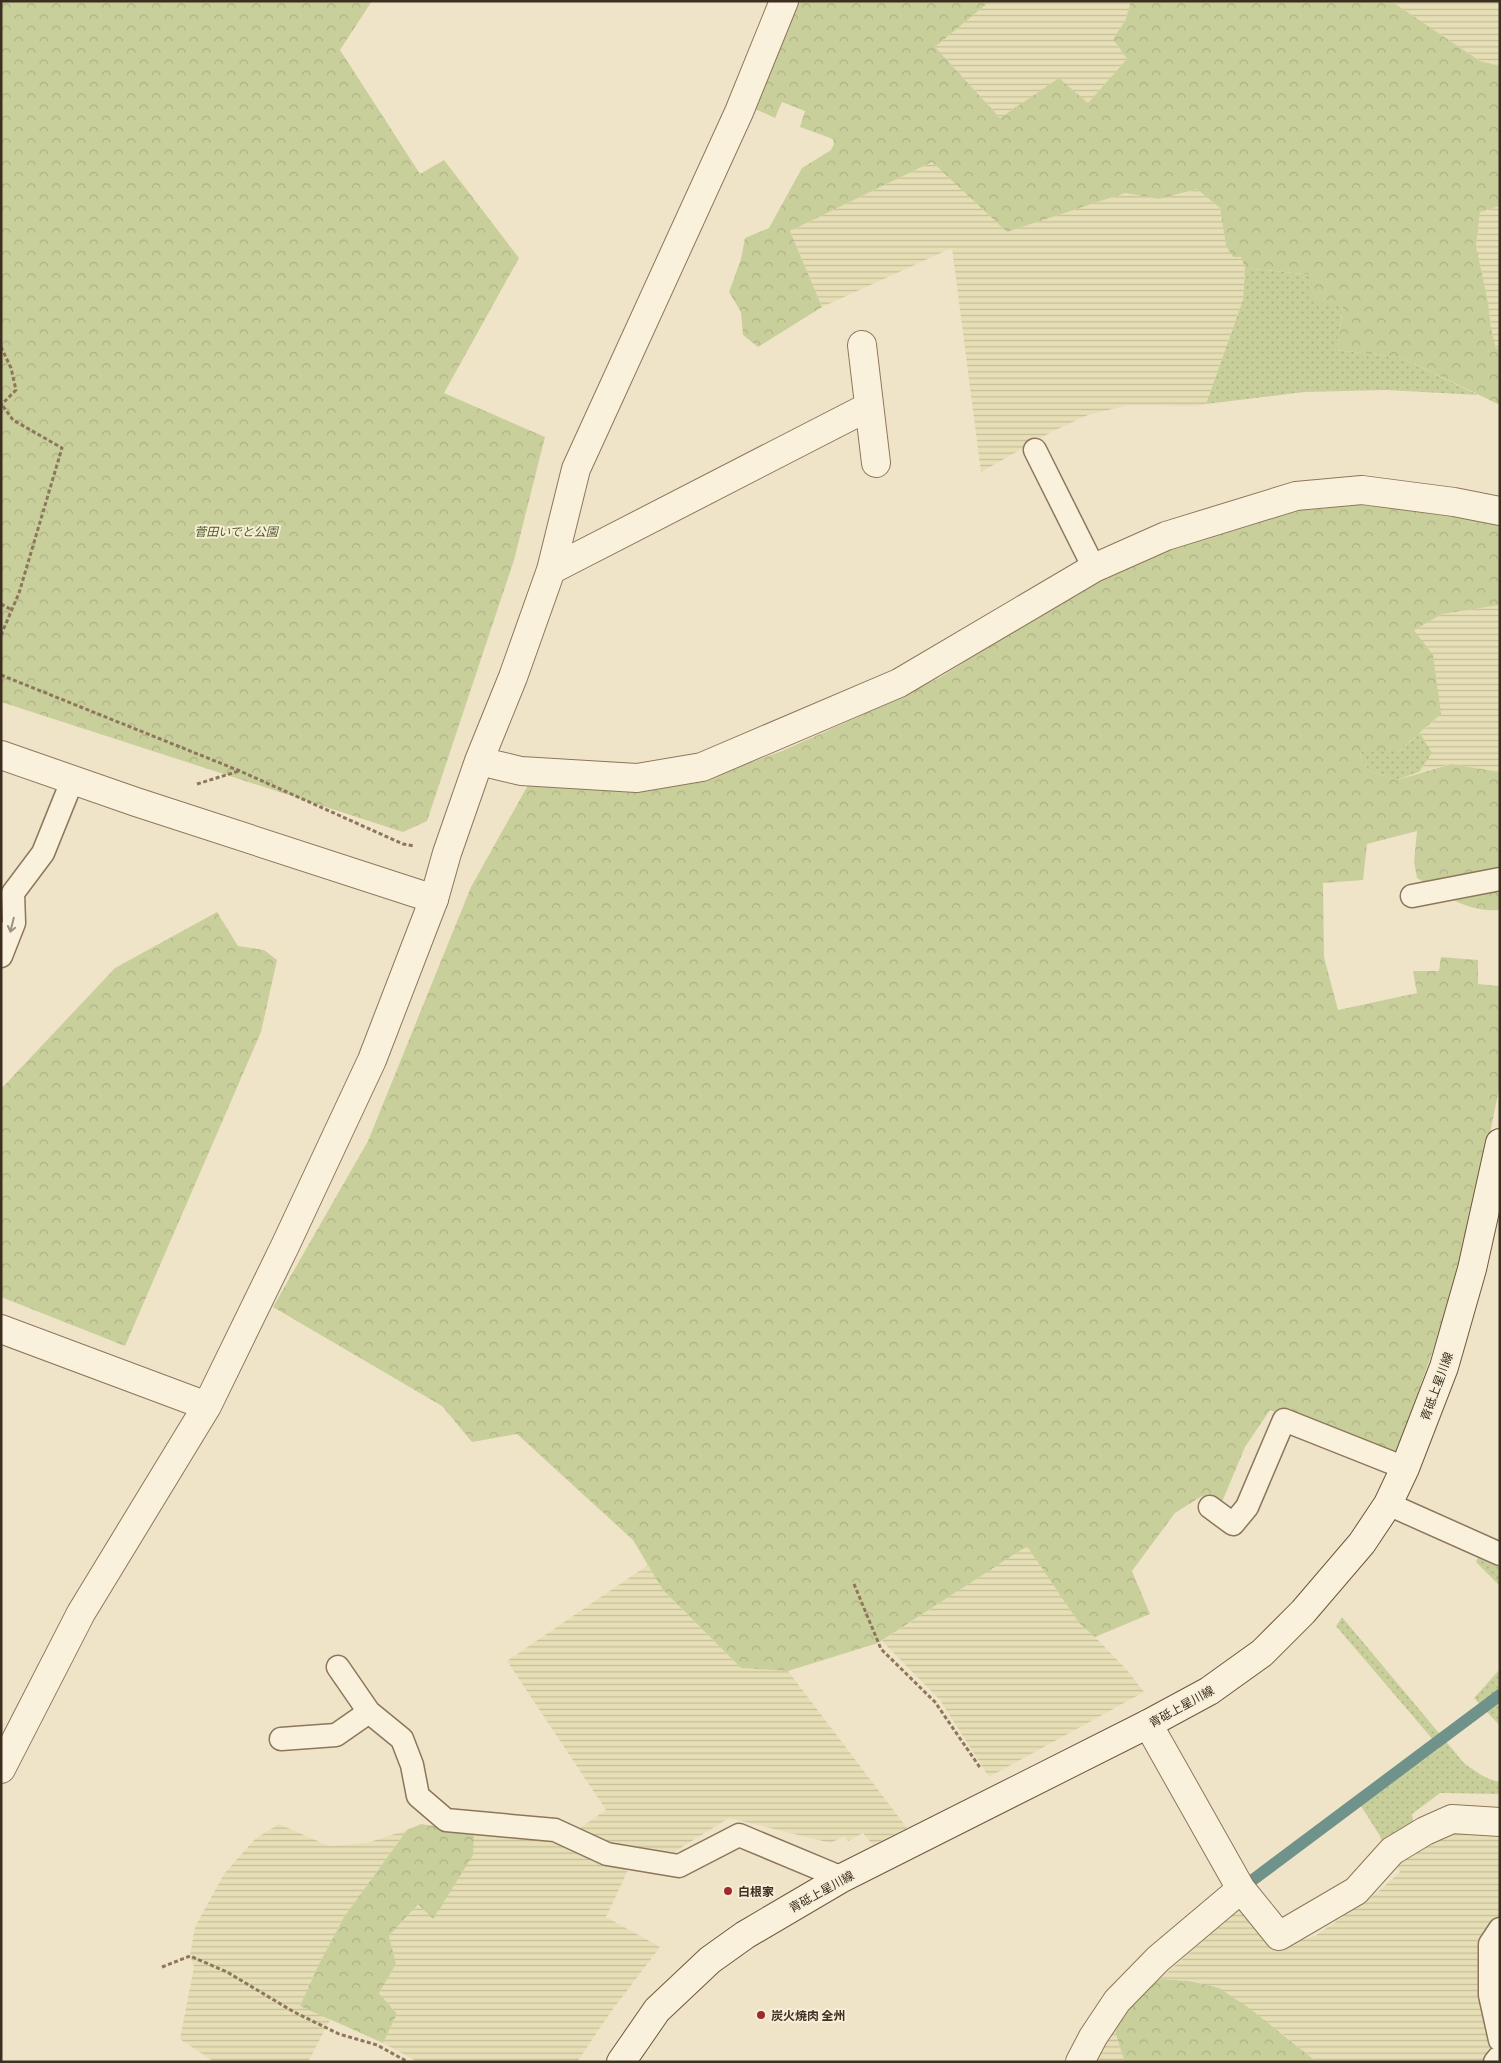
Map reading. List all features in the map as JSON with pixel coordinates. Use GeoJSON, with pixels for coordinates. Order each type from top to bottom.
{"type":"FeatureCollection","features":[{"type":"Feature","properties":{"kind":"street"},"geometry":{"type":"LineString","coordinates":[[1,1770],[81,1613],[206,1406],[285,1246],[372,1060],[434,899],[447,853],[479,761],[513,677],[550,570],[576,469],[739,112],[784,1]]}},
{"type":"Feature","properties":{"kind":"street"},"geometry":{"type":"LineString","coordinates":[[862,345],[876,463]]}},
{"type":"Feature","properties":{"kind":"street"},"geometry":{"type":"LineString","coordinates":[[550,570],[868,407]]}},
{"type":"Feature","properties":{"kind":"street"},"geometry":{"type":"LineString","coordinates":[[479,761],[522,771],[637,778],[702,767],[899,683],[1094,568],[1166,536],[1296,496],[1362,490],[1454,502],[1500,511]]}},
{"type":"Feature","properties":{"kind":"street"},"geometry":{"type":"LineString","coordinates":[[1,755],[72,781],[434,899]]}},
{"type":"Feature","properties":{"kind":"street","name":"青砥上星川線"},"geometry":{"type":"LineString","coordinates":[[621,2062],[657,2010],[710,1960],[745,1935],[842,1878],[1148,1724],[1209,1691],[1262,1654],[1303,1612],[1362,1543],[1388,1504],[1405,1468],[1444,1367],[1472,1269],[1500,1143]]}},
{"type":"Feature","properties":{"kind":"street"},"geometry":{"type":"LineString","coordinates":[[1,1329],[206,1406]]}},
{"type":"Feature","properties":{"kind":"street"},"geometry":{"type":"LineString","coordinates":[[1148,1724],[1241,1889],[1279,1936],[1356,1891],[1392,1851],[1425,1831],[1452,1819],[1500,1822]]}},
{"type":"Feature","properties":{"kind":"street"},"geometry":{"type":"LineString","coordinates":[[1080,2062],[1093,2037],[1117,2000],[1158,1959],[1241,1889]]}},
{"type":"Feature","properties":{"kind":"lane"},"geometry":{"type":"LineString","coordinates":[[1035,450],[1094,568]]}},
{"type":"Feature","properties":{"kind":"lane"},"geometry":{"type":"LineString","coordinates":[[1,956],[14,923],[7,894],[44,853],[72,781]]}},
{"type":"Feature","properties":{"kind":"lane"},"geometry":{"type":"LineString","coordinates":[[1412,896],[1500,880]]}},
{"type":"Feature","properties":{"kind":"lane"},"geometry":{"type":"LineString","coordinates":[[1210,1507],[1232,1524],[1247,1507],[1284,1420],[1405,1468]]}},
{"type":"Feature","properties":{"kind":"lane"},"geometry":{"type":"LineString","coordinates":[[1388,1504],[1500,1554]]}},
{"type":"Feature","properties":{"kind":"lane"},"geometry":{"type":"LineString","coordinates":[[338,1667],[369,1712],[402,1739],[412,1764],[418,1796],[446,1820],[556,1830],[607,1854],[679,1866],[739,1835],[842,1878]]}},
{"type":"Feature","properties":{"kind":"lane"},"geometry":{"type":"LineString","coordinates":[[281,1739],[336,1734],[369,1712]]}},
{"type":"Feature","properties":{"kind":"lane"},"geometry":{"type":"LineString","coordinates":[[1500,1929],[1490,1944],[1490,1995],[1500,2040]]}},
{"type":"Feature","properties":{"kind":"lane"},"geometry":{"type":"LineString","coordinates":[[1495,2062],[1500,2056]]}},
{"type":"Feature","properties":{"kind":"path"},"geometry":{"type":"LineString","coordinates":[[1,347],[11,368],[16,390],[2,405],[14,420],[62,448],[19,593],[1,635]]}},
{"type":"Feature","properties":{"kind":"path"},"geometry":{"type":"LineString","coordinates":[[1,604],[12,610]]}},
{"type":"Feature","properties":{"kind":"path"},"geometry":{"type":"LineString","coordinates":[[1,675],[240,771],[403,844],[447,853]]}},
{"type":"Feature","properties":{"kind":"path"},"geometry":{"type":"LineString","coordinates":[[854,1584],[881,1649],[935,1702],[1000,1798]]}},
{"type":"Feature","properties":{"kind":"path"},"geometry":{"type":"LineString","coordinates":[[162,1967],[190,1956],[228,1972],[294,2012],[339,2034],[378,2045],[408,2062]]}},
{"type":"Feature","properties":{"kind":"shaded area"},"geometry":{"type":"Polygon","coordinates":[[[990,1],[1131,1],[1125,21],[1113,39],[1127,59],[1088,103],[1058,79],[1000,118],[935,47],[990,1]]]}},
{"type":"Feature","properties":{"kind":"shaded area"},"geometry":{"type":"Polygon","coordinates":[[[1391,1],[1500,1],[1500,66],[1480,61],[1391,1]]]}},
{"type":"Feature","properties":{"kind":"shaded area"},"geometry":{"type":"Polygon","coordinates":[[[932,162],[1007,232],[1125,193],[1159,199],[1198,189],[1220,208],[1226,246],[1233,257],[1241,256],[1245,268],[1243,300],[1206,404],[1195,406],[1128,405],[1088,415],[1053,431],[981,472],[952,248],[822,307],[790,231],[932,162]]]}},
{"type":"Feature","properties":{"kind":"shaded area"},"geometry":{"type":"Polygon","coordinates":[[[1500,206],[1500,350],[1496,348],[1491,328],[1488,302],[1476,246],[1480,212],[1500,206]]]}},
{"type":"Feature","properties":{"kind":"shaded area"},"geometry":{"type":"Polygon","coordinates":[[[1500,605],[1500,772],[1451,764],[1419,772],[1432,753],[1420,733],[1441,714],[1413,630],[1442,614],[1500,605]]]}},
{"type":"Feature","properties":{"kind":"shaded area"},"geometry":{"type":"Polygon","coordinates":[[[1027,1545],[1079,1623],[1126,1669],[1144,1692],[989,1777],[940,1700],[882,1641],[1027,1545]]]}},
{"type":"Feature","properties":{"kind":"shaded area"},"geometry":{"type":"Polygon","coordinates":[[[648,1565],[663,1590],[741,1668],[788,1671],[907,1828],[873,1845],[863,1833],[848,1841],[844,1836],[831,1843],[729,1818],[674,1852],[605,1842],[580,1828],[606,1810],[507,1661],[648,1565]]]}},
{"type":"Feature","properties":{"kind":"shaded area"},"geometry":{"type":"Polygon","coordinates":[[[279,1824],[329,1846],[367,1843],[407,1830],[344,1917],[319,1964],[300,2006],[331,2018],[308,2062],[214,2062],[180,2039],[194,1967],[190,1956],[195,1927],[224,1874],[255,1839],[279,1824]]]}},
{"type":"Feature","properties":{"kind":"shaded area"},"geometry":{"type":"Polygon","coordinates":[[[1459,1830],[1500,1830],[1500,2062],[1317,2062],[1284,2035],[1189,1981],[1160,1979],[1239,1909],[1276,1948],[1315,1936],[1378,1892],[1400,1872],[1396,1864],[1439,1838],[1459,1830]]]}},
{"type":"Feature","properties":{"kind":"shaded area"},"geometry":{"type":"Polygon","coordinates":[[[474,1832],[545,1839],[580,1849],[628,1870],[606,1917],[660,1947],[610,2013],[577,2062],[418,2062],[383,2043],[397,2014],[379,1993],[396,1964],[389,1936],[418,1904],[433,1918],[474,1832]]]}},
{"type":"Feature","properties":{"kind":"shaded area"},"geometry":{"type":"Polygon","coordinates":[[[1123,2009],[1115,2032],[1125,2062],[1092,2062],[1123,2009]]]}},
{"type":"Feature","properties":{"kind":"green space","name":"菅田いでと公園"},"geometry":{"type":"Polygon","coordinates":[[[1,1],[372,1],[340,50],[420,174],[444,160],[519,258],[444,393],[545,437],[514,560],[427,821],[403,832],[1,702],[1,1]]]}},
{"type":"Feature","properties":{"kind":"green space"},"geometry":{"type":"Polygon","coordinates":[[[795,1],[990,1],[935,47],[1000,118],[1059,78],[1088,103],[1127,59],[1113,39],[1125,21],[1131,1],[1391,1],[1480,61],[1500,66],[1500,206],[1480,212],[1476,246],[1488,302],[1491,328],[1496,348],[1500,350],[1500,405],[1402,358],[1337,350],[1343,306],[1311,302],[1312,275],[1245,268],[1241,257],[1233,257],[1226,246],[1220,208],[1197,189],[1159,199],[1125,193],[1007,232],[932,162],[790,231],[822,307],[758,347],[743,335],[741,312],[729,292],[741,259],[745,238],[769,228],[802,168],[831,150],[834,144],[833,139],[800,127],[805,111],[782,102],[775,118],[753,108],[795,1]]]}},
{"type":"Feature","properties":{"kind":"green space"},"geometry":{"type":"Polygon","coordinates":[[[1245,268],[1312,275],[1343,306],[1337,350],[1402,358],[1478,395],[1386,390],[1304,392],[1206,404],[1243,300],[1245,268]]]}},
{"type":"Feature","properties":{"kind":"green space"},"geometry":{"type":"Polygon","coordinates":[[[1362,498],[1500,517],[1500,605],[1442,614],[1414,630],[1433,655],[1441,714],[1399,751],[1360,752],[1363,764],[1370,771],[1397,780],[1451,764],[1500,772],[1500,910],[1476,909],[1446,896],[1417,878],[1414,862],[1417,831],[1367,844],[1363,880],[1323,883],[1324,957],[1338,1010],[1417,993],[1413,971],[1439,971],[1441,957],[1478,960],[1478,984],[1500,986],[1500,1084],[1464,1263],[1395,1457],[1270,1410],[1245,1447],[1222,1502],[1202,1496],[1175,1513],[1132,1571],[1150,1614],[1095,1637],[1079,1623],[1027,1546],[878,1643],[788,1671],[741,1668],[663,1590],[633,1540],[517,1434],[472,1442],[442,1406],[273,1307],[368,1141],[471,887],[532,778],[707,778],[782,751],[941,677],[1092,580],[1174,548],[1299,506],[1362,498]]]}},
{"type":"Feature","properties":{"kind":"green space"},"geometry":{"type":"Polygon","coordinates":[[[1420,733],[1432,753],[1419,772],[1397,780],[1370,771],[1363,764],[1360,751],[1399,751],[1420,733]]]}},
{"type":"Feature","properties":{"kind":"green space"},"geometry":{"type":"Polygon","coordinates":[[[217,912],[238,946],[264,950],[277,960],[261,1032],[125,1346],[1,1297],[1,1089],[115,968],[217,912]]]}},
{"type":"Feature","properties":{"kind":"green space"},"geometry":{"type":"Polygon","coordinates":[[[1478,1558],[1500,1568],[1500,1586],[1476,1562],[1478,1558]]]}},
{"type":"Feature","properties":{"kind":"green space"},"geometry":{"type":"Polygon","coordinates":[[[1342,1617],[1464,1763],[1485,1777],[1500,1782],[1500,1794],[1440,1793],[1412,1814],[1414,1827],[1385,1852],[1380,1836],[1361,1806],[1440,1748],[1336,1626],[1342,1617]]]}},
{"type":"Feature","properties":{"kind":"green space"},"geometry":{"type":"Polygon","coordinates":[[[1500,1669],[1500,1726],[1474,1698],[1500,1669]]]}},
{"type":"Feature","properties":{"kind":"green space"},"geometry":{"type":"Polygon","coordinates":[[[421,1824],[474,1832],[473,1855],[433,1919],[418,1904],[389,1936],[396,1964],[379,1993],[397,2014],[383,2043],[300,2006],[319,1964],[344,1917],[407,1830],[421,1824]]]}},
{"type":"Feature","properties":{"kind":"green space"},"geometry":{"type":"Polygon","coordinates":[[[1160,1979],[1189,1981],[1219,1988],[1249,2008],[1317,2062],[1125,2062],[1115,2032],[1123,2009],[1160,1979]]]}},
{"type":"Feature","properties":{"kind":"waterway"},"geometry":{"type":"LineString","coordinates":[[1254,1879],[1500,1695]]}},
{"type":"Feature","properties":{"kind":"place","name":"白根家"},"geometry":{"type":"Point","coordinates":[728,1891]}},
{"type":"Feature","properties":{"kind":"place","name":"炭火焼肉 全州"},"geometry":{"type":"Point","coordinates":[761,2015]}}]}
